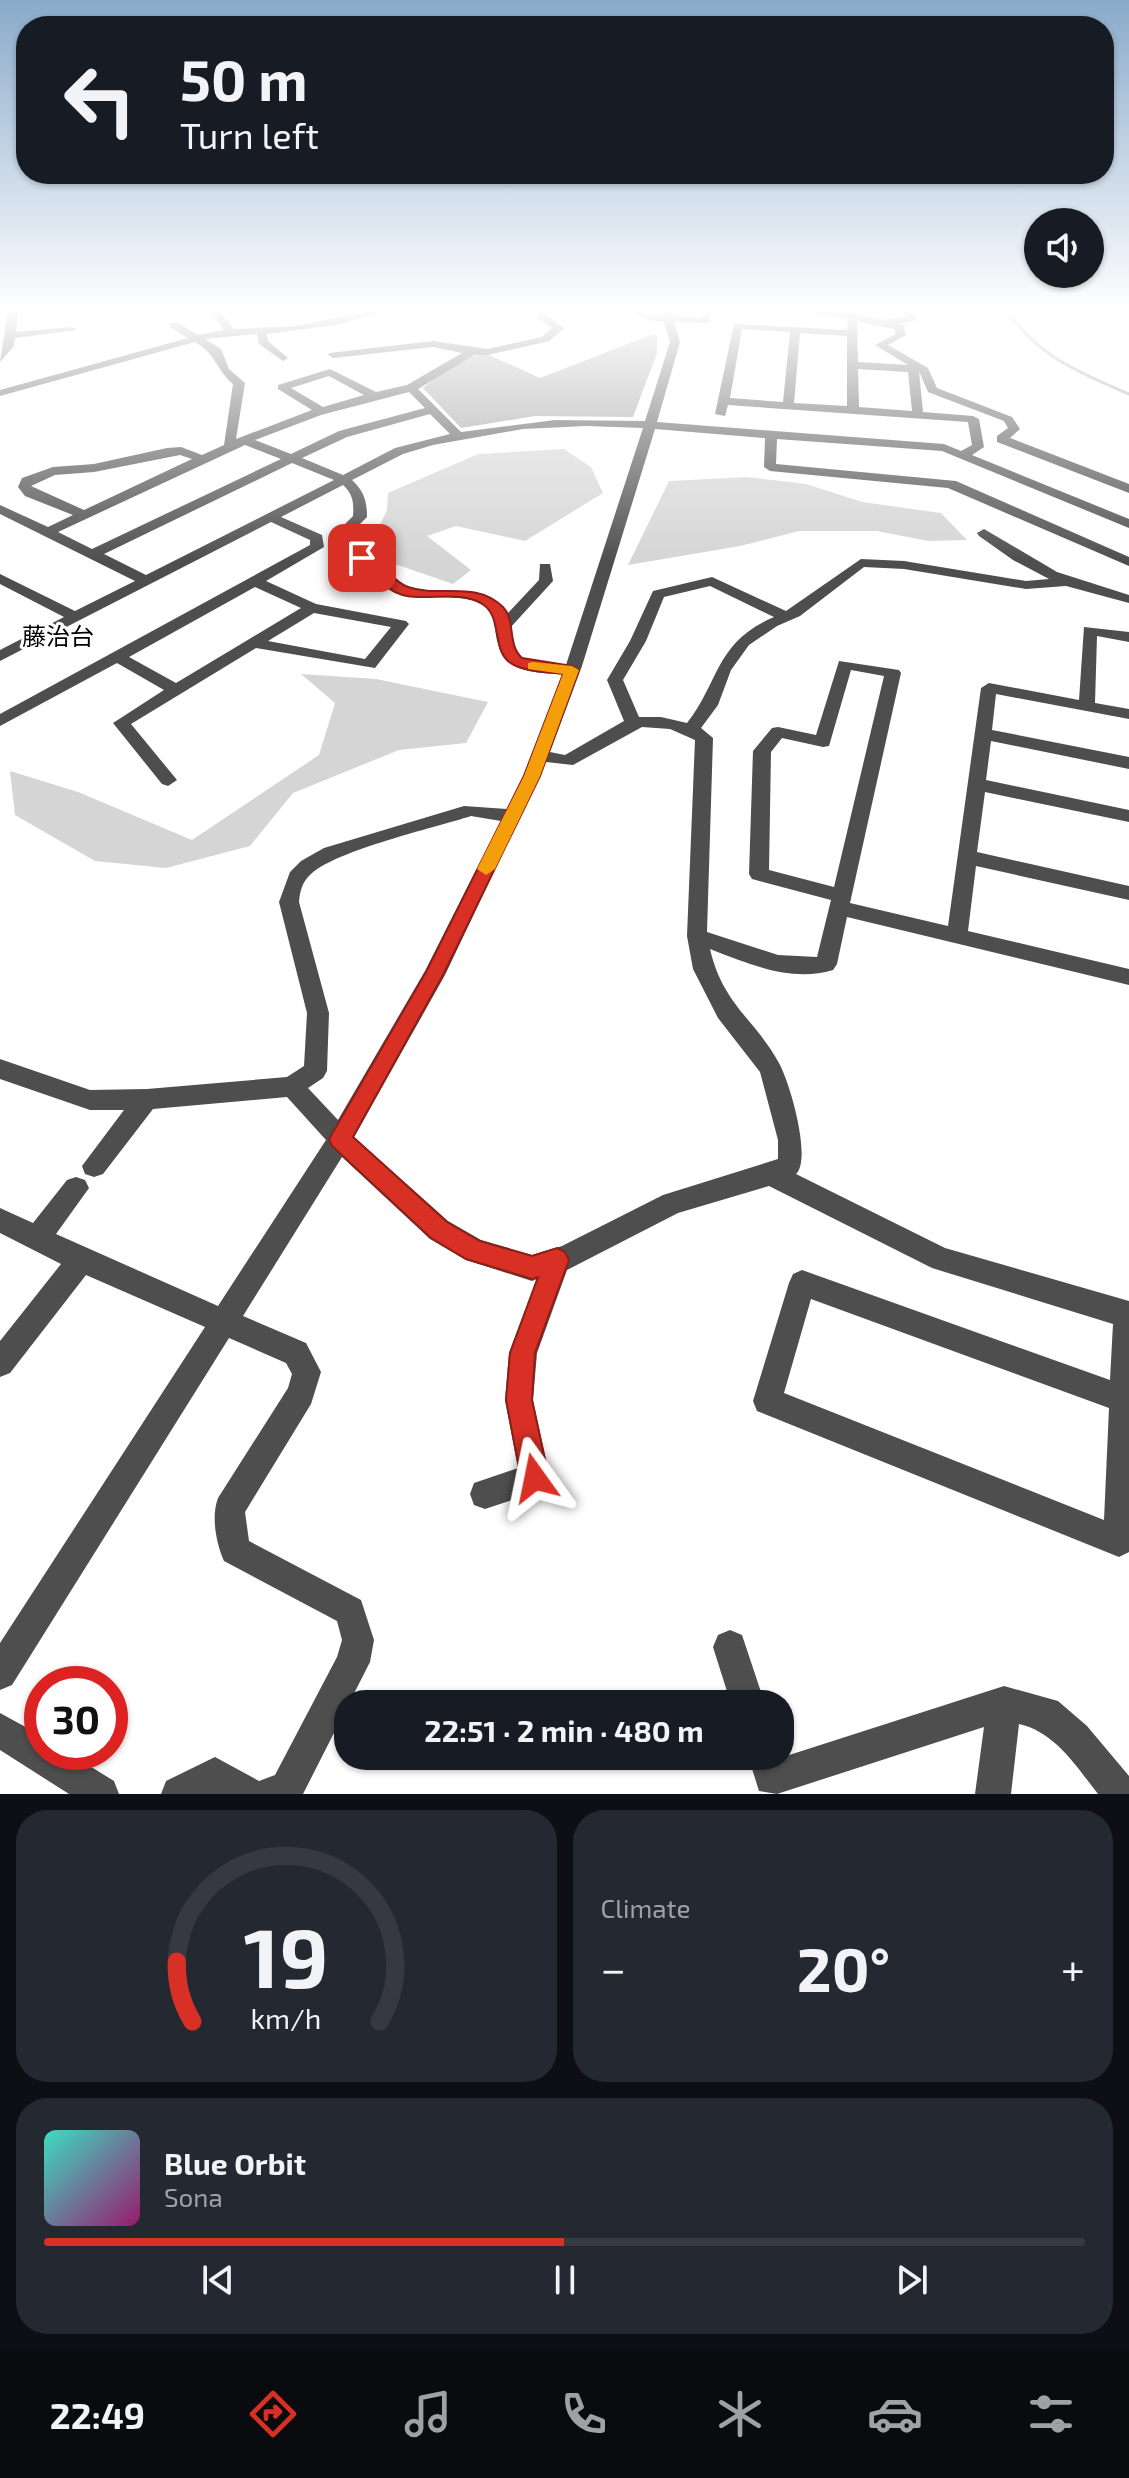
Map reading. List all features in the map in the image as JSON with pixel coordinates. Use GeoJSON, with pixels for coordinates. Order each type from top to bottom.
{"type":"FeatureCollection","features":[{"type":"Feature","properties":{"kind":"street"},"geometry":{"type":"LineString","coordinates":[[229,449],[237,394]]}},
{"type":"Feature","properties":{"kind":"street"},"geometry":{"type":"LineString","coordinates":[[293,394],[320,410]]}},
{"type":"Feature","properties":{"kind":"street"},"geometry":{"type":"LineString","coordinates":[[48,532],[320,410],[379,394]]}},
{"type":"Feature","properties":{"kind":"street"},"geometry":{"type":"LineString","coordinates":[[416,394],[457,435]]}},
{"type":"Feature","properties":{"kind":"street"},"geometry":{"type":"LineString","coordinates":[[0,1673],[340,1139],[434,975],[512,816],[572,670],[659,394]]}},
{"type":"Feature","properties":{"kind":"street"},"geometry":{"type":"LineString","coordinates":[[718,430],[725,394]]}},
{"type":"Feature","properties":{"kind":"street"},"geometry":{"type":"LineString","coordinates":[[788,406],[789,394]]}},
{"type":"Feature","properties":{"kind":"street"},"geometry":{"type":"LineString","coordinates":[[853,394],[853,411]]}},
{"type":"Feature","properties":{"kind":"street"},"geometry":{"type":"LineString","coordinates":[[916,394],[918,415]]}},
{"type":"Feature","properties":{"kind":"street"},"geometry":{"type":"LineString","coordinates":[[938,394],[1008,419],[1014,429],[1001,439],[1129,489]]}},
{"type":"Feature","properties":{"kind":"street"},"geometry":{"type":"LineString","coordinates":[[724,401],[973,419],[978,447],[962,455]]}},
{"type":"Feature","properties":{"kind":"street"},"geometry":{"type":"LineString","coordinates":[[93,554],[289,458],[366,425],[432,410]]}},
{"type":"Feature","properties":{"kind":"street"},"geometry":{"type":"LineString","coordinates":[[0,656],[341,478],[399,451],[457,435],[536,423],[650,425],[944,448],[962,455],[1129,562]]}},
{"type":"Feature","properties":{"kind":"street"},"geometry":{"type":"LineString","coordinates":[[771,434],[770,467],[951,484],[1129,524]]}},
{"type":"Feature","properties":{"kind":"street"},"geometry":{"type":"LineString","coordinates":[[246,441],[341,478],[354,487],[361,504],[360,517],[347,529],[347,535],[362,558],[381,570],[386,581],[407,592],[469,595],[485,599],[500,612],[508,654],[516,661],[530,666],[572,670]]}},
{"type":"Feature","properties":{"kind":"street"},"geometry":{"type":"LineString","coordinates":[[85,515],[30,493],[24,487],[27,481],[53,471],[94,468],[167,452],[181,451],[205,460]]}},
{"type":"Feature","properties":{"kind":"street"},"geometry":{"type":"LineString","coordinates":[[0,509],[145,580]]}},
{"type":"Feature","properties":{"kind":"street"},"geometry":{"type":"LineString","coordinates":[[0,721],[317,547],[317,538],[269,516]]}},
{"type":"Feature","properties":{"kind":"street"},"geometry":{"type":"LineString","coordinates":[[984,533],[1010,553],[1063,582],[1129,599]]}},
{"type":"Feature","properties":{"kind":"street"},"geometry":{"type":"LineString","coordinates":[[692,728],[710,705],[723,669],[744,642],[786,617],[861,563],[904,565],[1026,585],[1063,582]]}},
{"type":"Feature","properties":{"kind":"street"},"geometry":{"type":"LineString","coordinates":[[503,627],[546,581],[545,567]]}},
{"type":"Feature","properties":{"kind":"street"},"geometry":{"type":"LineString","coordinates":[[0,578],[75,617]]}},
{"type":"Feature","properties":{"kind":"street"},"geometry":{"type":"LineString","coordinates":[[254,643],[369,665],[401,624],[312,608],[255,581]]}},
{"type":"Feature","properties":{"kind":"street"},"geometry":{"type":"LineString","coordinates":[[633,723],[615,680],[638,641],[658,594],[712,581],[786,617]]}},
{"type":"Feature","properties":{"kind":"street"},"geometry":{"type":"LineString","coordinates":[[168,780],[121,723],[312,608]]}},
{"type":"Feature","properties":{"kind":"street"},"geometry":{"type":"LineString","coordinates":[[1087,706],[1089,630],[1129,637]]}},
{"type":"Feature","properties":{"kind":"street"},"geometry":{"type":"LineString","coordinates":[[117,657],[176,690]]}},
{"type":"Feature","properties":{"kind":"street"},"geometry":{"type":"LineString","coordinates":[[697,936],[778,963],[810,969],[826,964],[841,902],[893,673],[845,664],[823,742],[778,732],[762,751],[759,874],[841,902],[957,937],[1129,977]]}},
{"type":"Feature","properties":{"kind":"street"},"geometry":{"type":"LineString","coordinates":[[957,937],[989,688],[1129,714]]}},
{"type":"Feature","properties":{"kind":"street"},"geometry":{"type":"LineString","coordinates":[[292,1087],[340,1139],[439,1230],[475,1251],[532,1268],[557,1260],[672,1203],[770,1174],[790,1165],[790,1140],[770,1068],[726,1012],[704,969],[697,936],[704,738],[692,728],[643,721],[633,723],[567,761],[539,755]]}},
{"type":"Feature","properties":{"kind":"street"},"geometry":{"type":"LineString","coordinates":[[983,734],[1129,763]]}},
{"type":"Feature","properties":{"kind":"street"},"geometry":{"type":"LineString","coordinates":[[977,784],[1129,816]]}},
{"type":"Feature","properties":{"kind":"street"},"geometry":{"type":"LineString","coordinates":[[1,1071],[90,1100],[147,1099],[292,1087],[315,1071],[318,1013],[289,902],[290,888],[297,877],[309,863],[331,853],[471,810],[512,816]]}},
{"type":"Feature","properties":{"kind":"street"},"geometry":{"type":"LineString","coordinates":[[967,857],[1129,893]]}},
{"type":"Feature","properties":{"kind":"street"},"geometry":{"type":"LineString","coordinates":[[94,1166],[147,1099]]}},
{"type":"Feature","properties":{"kind":"street"},"geometry":{"type":"LineString","coordinates":[[770,1174],[941,1259],[1128,1315],[1119,1541],[767,1401],[802,1283],[1124,1399]]}},
{"type":"Feature","properties":{"kind":"street"},"geometry":{"type":"LineString","coordinates":[[37,1238],[76,1188]]}},
{"type":"Feature","properties":{"kind":"street"},"geometry":{"type":"LineString","coordinates":[[0,1220],[81,1260],[296,1353],[307,1372],[301,1394],[229,1509],[235,1550],[350,1611],[358,1640],[353,1662],[286,1790],[270,1794]]}},
{"type":"Feature","properties":{"kind":"street"},"geometry":{"type":"LineString","coordinates":[[0,1363],[81,1260]]}},
{"type":"Feature","properties":{"kind":"street"},"geometry":{"type":"LineString","coordinates":[[485,1494],[535,1478],[519,1400],[523,1353],[557,1260]]}},
{"type":"Feature","properties":{"kind":"street"},"geometry":{"type":"LineString","coordinates":[[730,1647],[744,1690]]}},
{"type":"Feature","properties":{"kind":"street"},"geometry":{"type":"LineString","coordinates":[[769,1770],[772,1778],[1004,1703],[1046,1713],[1075,1738],[1121,1794]]}},
{"type":"Feature","properties":{"kind":"street"},"geometry":{"type":"LineString","coordinates":[[993,1794],[1004,1703]]}},
{"type":"Feature","properties":{"kind":"street"},"geometry":{"type":"LineString","coordinates":[[0,1730],[101,1794]]}},
{"type":"Feature","properties":{"kind":"street"},"geometry":{"type":"LineString","coordinates":[[179,1794],[215,1775],[248,1794]]}},
{"type":"Feature","properties":{"kind":"shaded area"},"geometry":{"type":"Polygon","coordinates":[[[428,394],[642,394],[633,417],[535,416],[461,428],[428,394]]]}},
{"type":"Feature","properties":{"kind":"shaded area"},"geometry":{"type":"Polygon","coordinates":[[[564,449],[591,467],[603,493],[525,541],[456,526],[427,536],[471,570],[453,584],[366,554],[387,510],[388,493],[478,454],[564,449]]]}},
{"type":"Feature","properties":{"kind":"shaded area"},"geometry":{"type":"Polygon","coordinates":[[[747,477],[806,484],[862,502],[941,513],[967,540],[928,541],[877,531],[799,531],[740,546],[628,565],[669,481],[747,477]]]}},
{"type":"Feature","properties":{"kind":"shaded area"},"geometry":{"type":"Polygon","coordinates":[[[301,674],[376,679],[488,702],[466,743],[399,750],[293,793],[250,846],[166,868],[95,861],[15,815],[10,771],[78,792],[192,840],[319,755],[335,703],[301,674]]]}},
{"type":"Feature","properties":{"kind":"slow traffic"},"geometry":{"type":"LineString","coordinates":[[486,869],[532,776],[572,670],[533,666]]}},
{"type":"Feature","properties":{"kind":"district","name":"藤治台"},"geometry":{"type":"Point","coordinates":[58,635]}},
{"type":"Feature","properties":{"kind":"route"},"geometry":{"type":"LineString","coordinates":[[362,558],[381,570],[386,581],[395,588],[407,592],[469,595],[495,604],[500,612],[508,654],[516,661],[530,666],[572,670],[532,776],[434,975],[340,1139],[439,1230],[475,1251],[532,1268],[557,1260],[523,1353],[519,1400],[535,1478]]}}]}
